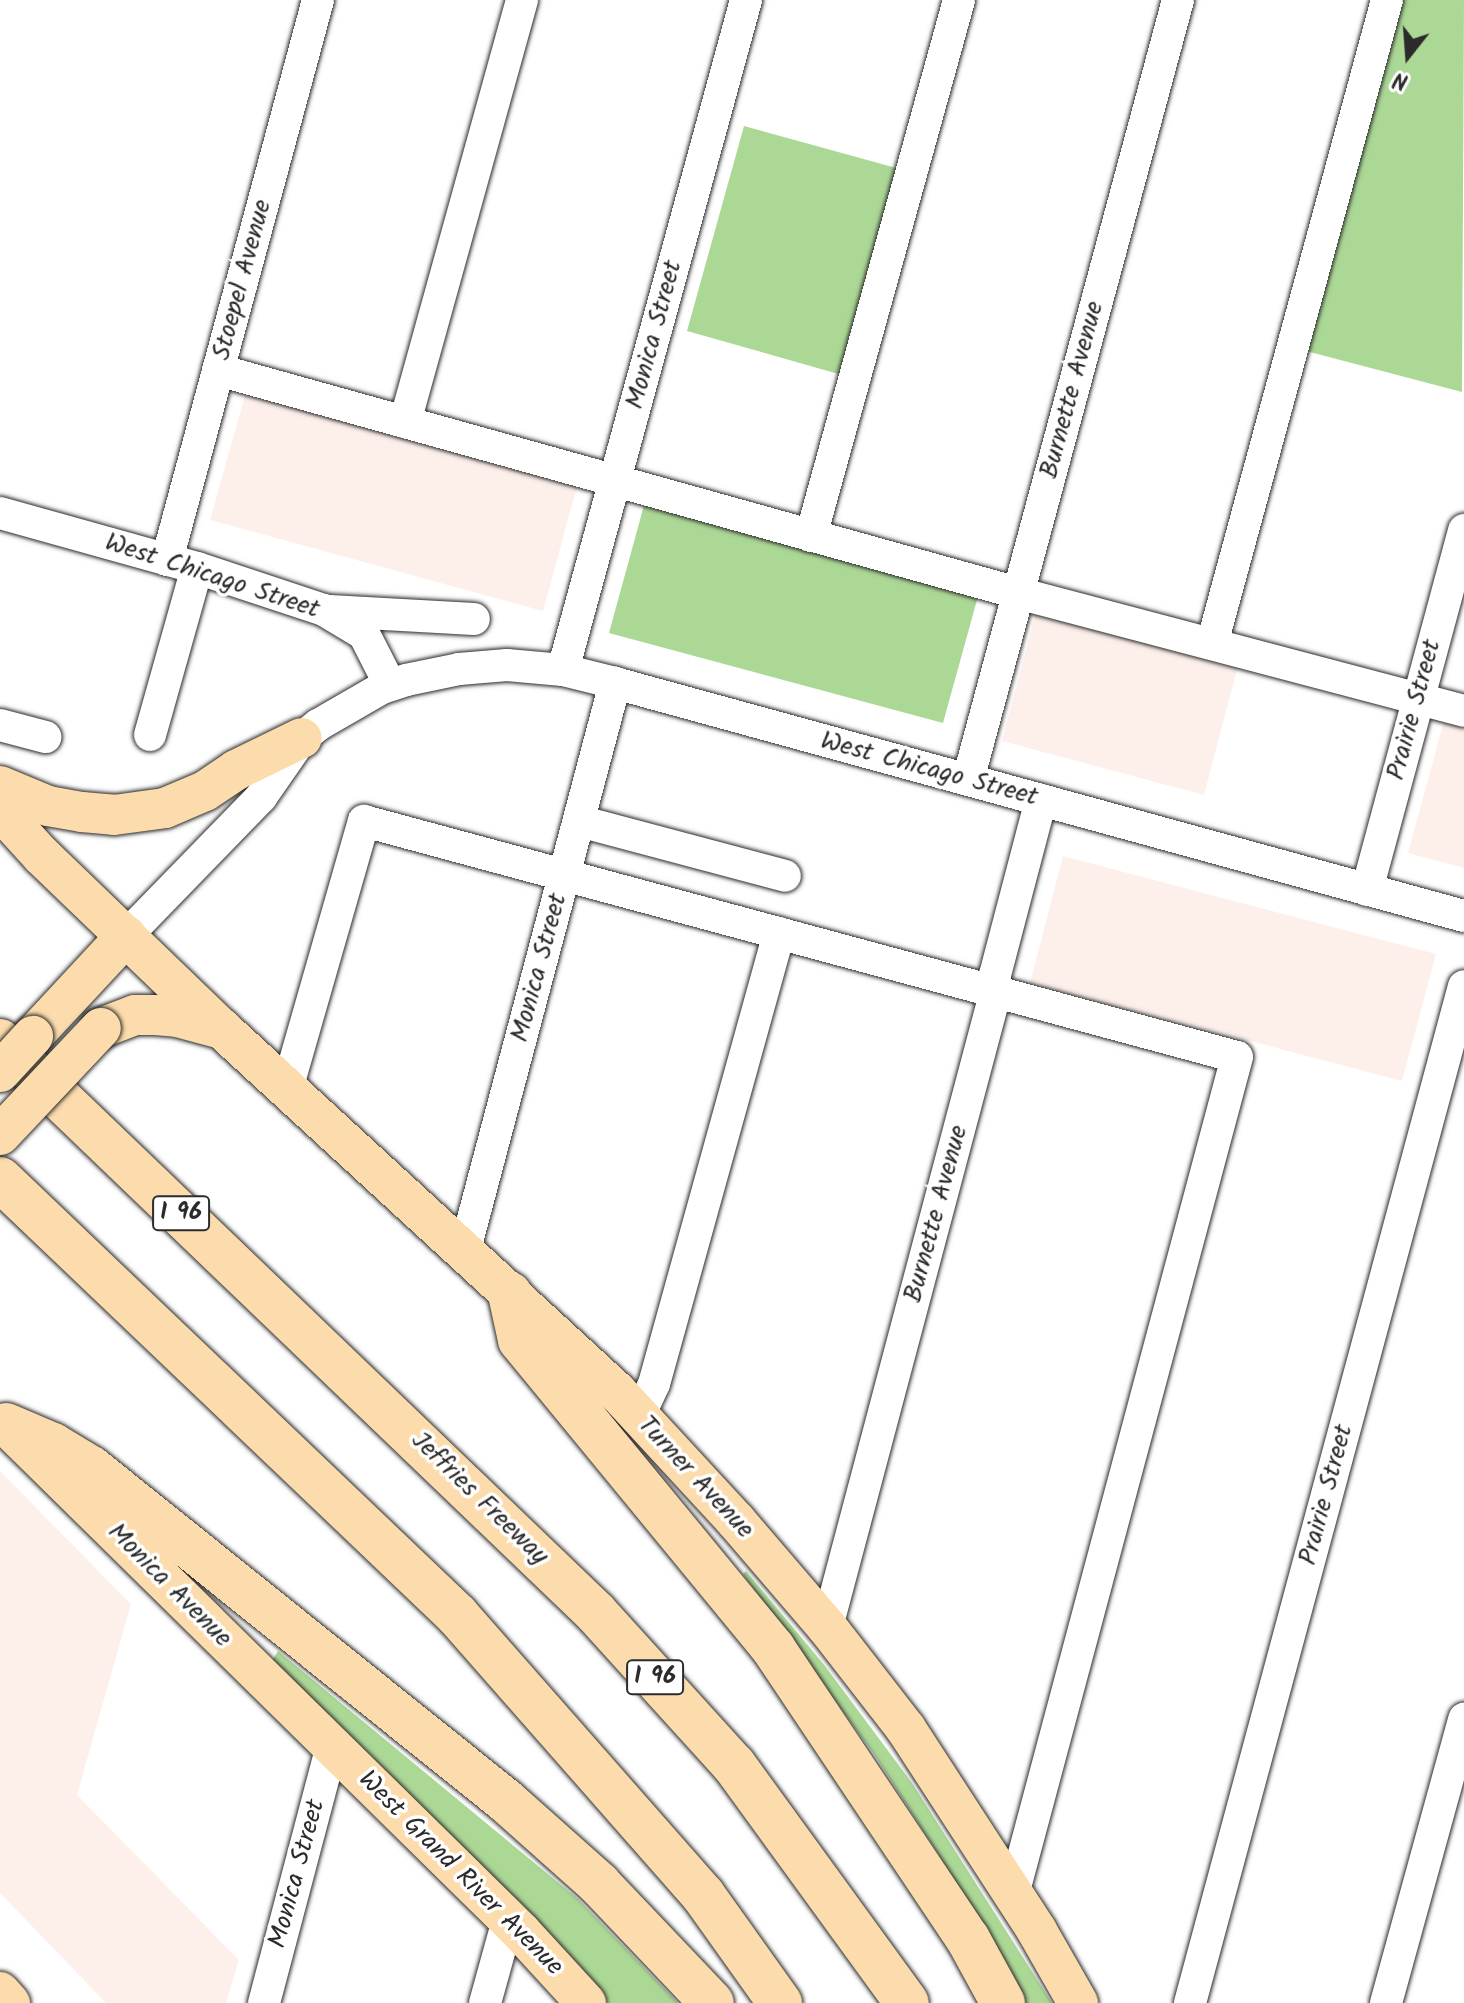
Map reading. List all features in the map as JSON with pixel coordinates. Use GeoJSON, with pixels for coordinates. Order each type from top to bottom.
{"type":"FeatureCollection","features":[{"type":"Feature","properties":{"kind":"highway","name":"Jeffries Freeway"},"geometry":{"type":"LineString","coordinates":[[0,1041],[596,1613],[734,1765],[907,2003]]}},
{"type":"Feature","properties":{"kind":"highway"},"geometry":{"type":"LineString","coordinates":[[0,1179],[457,1615],[703,1895],[780,2003]]}},
{"type":"Feature","properties":{"kind":"highway"},"geometry":{"type":"LineString","coordinates":[[510,1294],[520,1340],[773,1648],[968,1939],[1003,2003]]}},
{"type":"Feature","properties":{"kind":"highway"},"geometry":{"type":"LineString","coordinates":[[3,1422],[53,1445],[91,1468],[506,1801],[599,1884],[712,2003]]}},
{"type":"Feature","properties":{"kind":"main road"},"geometry":{"type":"LineString","coordinates":[[0,786],[48,806],[82,812],[114,815],[165,808],[205,791],[236,770],[302,738]]}},
{"type":"Feature","properties":{"kind":"main road","name":"Turner Avenue"},"geometry":{"type":"LineString","coordinates":[[0,810],[116,947],[222,1029],[510,1294],[639,1416],[736,1521],[827,1627],[906,1729],[1078,2003]]}},
{"type":"Feature","properties":{"kind":"main road"},"geometry":{"type":"LineString","coordinates":[[0,1072],[116,947]]}},
{"type":"Feature","properties":{"kind":"main road"},"geometry":{"type":"LineString","coordinates":[[0,1135],[101,1028],[135,1015],[155,1015],[222,1029]]}},
{"type":"Feature","properties":{"kind":"main road","name":"Monica Avenue"},"geometry":{"type":"LineString","coordinates":[[3,1422],[332,1746]]}},
{"type":"Feature","properties":{"kind":"main road","name":"West Grand River Avenue"},"geometry":{"type":"LineString","coordinates":[[332,1746],[508,1920],[586,2003]]}},
{"type":"Feature","properties":{"kind":"main road"},"geometry":{"type":"LineString","coordinates":[[0,1992],[10,2003]]}},
{"type":"Feature","properties":{"kind":"street","name":"Stoepel Avenue"},"geometry":{"type":"LineString","coordinates":[[150,735],[218,370],[318,0]]}},
{"type":"Feature","properties":{"kind":"street"},"geometry":{"type":"LineString","coordinates":[[405,422],[522,0]]}},
{"type":"Feature","properties":{"kind":"street","name":"Monica Street"},"geometry":{"type":"LineString","coordinates":[[563,670],[746,0]]}},
{"type":"Feature","properties":{"kind":"street"},"geometry":{"type":"LineString","coordinates":[[811,536],[959,0]]}},
{"type":"Feature","properties":{"kind":"street","name":"Burnette Avenue"},"geometry":{"type":"LineString","coordinates":[[968,780],[1178,0]]}},
{"type":"Feature","properties":{"kind":"street"},"geometry":{"type":"LineString","coordinates":[[1212,644],[1387,0]]}},
{"type":"Feature","properties":{"kind":"street"},"geometry":{"type":"LineString","coordinates":[[218,370],[1018,593],[1420,694],[1464,711]]}},
{"type":"Feature","properties":{"kind":"street","name":"West Chicago Street"},"geometry":{"type":"LineString","coordinates":[[0,513],[182,564],[324,610],[364,634]]}},
{"type":"Feature","properties":{"kind":"street","name":"Prairie Street"},"geometry":{"type":"LineString","coordinates":[[1367,890],[1464,530]]}},
{"type":"Feature","properties":{"kind":"street"},"geometry":{"type":"LineString","coordinates":[[324,610],[474,619],[400,618],[385,621],[364,634],[390,685]]}},
{"type":"Feature","properties":{"kind":"street","name":"West Chicago Street"},"geometry":{"type":"LineString","coordinates":[[116,947],[261,797],[302,738],[337,712],[390,685],[483,666],[563,670],[615,683],[1464,916]]}},
{"type":"Feature","properties":{"kind":"street","name":"Monica Street"},"geometry":{"type":"LineString","coordinates":[[464,1253],[615,683]]}},
{"type":"Feature","properties":{"kind":"street"},"geometry":{"type":"LineString","coordinates":[[0,725],[45,737]]}},
{"type":"Feature","properties":{"kind":"street","name":"Burnette Avenue"},"geometry":{"type":"LineString","coordinates":[[827,1627],[1041,800]]}},
{"type":"Feature","properties":{"kind":"street"},"geometry":{"type":"LineString","coordinates":[[287,1089],[364,821],[1237,1057],[1013,1895]]}},
{"type":"Feature","properties":{"kind":"street"},"geometry":{"type":"LineString","coordinates":[[579,821],[785,876]]}},
{"type":"Feature","properties":{"kind":"street"},"geometry":{"type":"LineString","coordinates":[[639,1416],[654,1384],[779,933]]}},
{"type":"Feature","properties":{"kind":"street","name":"Prairie Street"},"geometry":{"type":"LineString","coordinates":[[1190,2003],[1464,986]]}},
{"type":"Feature","properties":{"kind":"street"},"geometry":{"type":"LineString","coordinates":[[1386,2003],[1464,1719]]}},
{"type":"Feature","properties":{"kind":"street","name":"Monica Street"},"geometry":{"type":"LineString","coordinates":[[264,2003],[332,1746]]}},
{"type":"Feature","properties":{"kind":"street"},"geometry":{"type":"LineString","coordinates":[[485,2003],[508,1920]]}},
{"type":"Feature","properties":{"kind":"shaded area"},"geometry":{"type":"Polygon","coordinates":[[[247,388],[579,479],[543,611],[210,520],[247,388]]]}},
{"type":"Feature","properties":{"kind":"shaded area"},"geometry":{"type":"Polygon","coordinates":[[[1037,609],[1239,662],[1204,795],[1002,741],[1037,609]]]}},
{"type":"Feature","properties":{"kind":"shaded area"},"geometry":{"type":"Polygon","coordinates":[[[1444,721],[1464,726],[1464,868],[1408,853],[1444,721]]]}},
{"type":"Feature","properties":{"kind":"shaded area"},"geometry":{"type":"Polygon","coordinates":[[[1063,856],[1436,954],[1402,1081],[1030,983],[1063,856]]]}},
{"type":"Feature","properties":{"kind":"shaded area"},"geometry":{"type":"Polygon","coordinates":[[[0,1471],[131,1604],[77,1795],[239,1960],[226,2003],[106,2003],[0,1893],[0,1471]]]}},
{"type":"Feature","properties":{"kind":"green space"},"geometry":{"type":"Polygon","coordinates":[[[1401,0],[1464,0],[1462,392],[1306,351],[1401,0]]]}},
{"type":"Feature","properties":{"kind":"green space"},"geometry":{"type":"Polygon","coordinates":[[[744,126],[900,169],[842,375],[687,331],[744,126]]]}},
{"type":"Feature","properties":{"kind":"green space"},"geometry":{"type":"Polygon","coordinates":[[[646,498],[980,589],[943,723],[609,633],[646,498]]]}},
{"type":"Feature","properties":{"kind":"green space"},"geometry":{"type":"Polygon","coordinates":[[[746,1571],[825,1666],[912,1783],[1052,2003],[1026,2003],[953,1877],[874,1754],[743,1574],[746,1571]]]}},
{"type":"Feature","properties":{"kind":"green space"},"geometry":{"type":"Polygon","coordinates":[[[278,1651],[578,1899],[678,2003],[608,2003],[271,1662],[278,1651]]]}}]}
